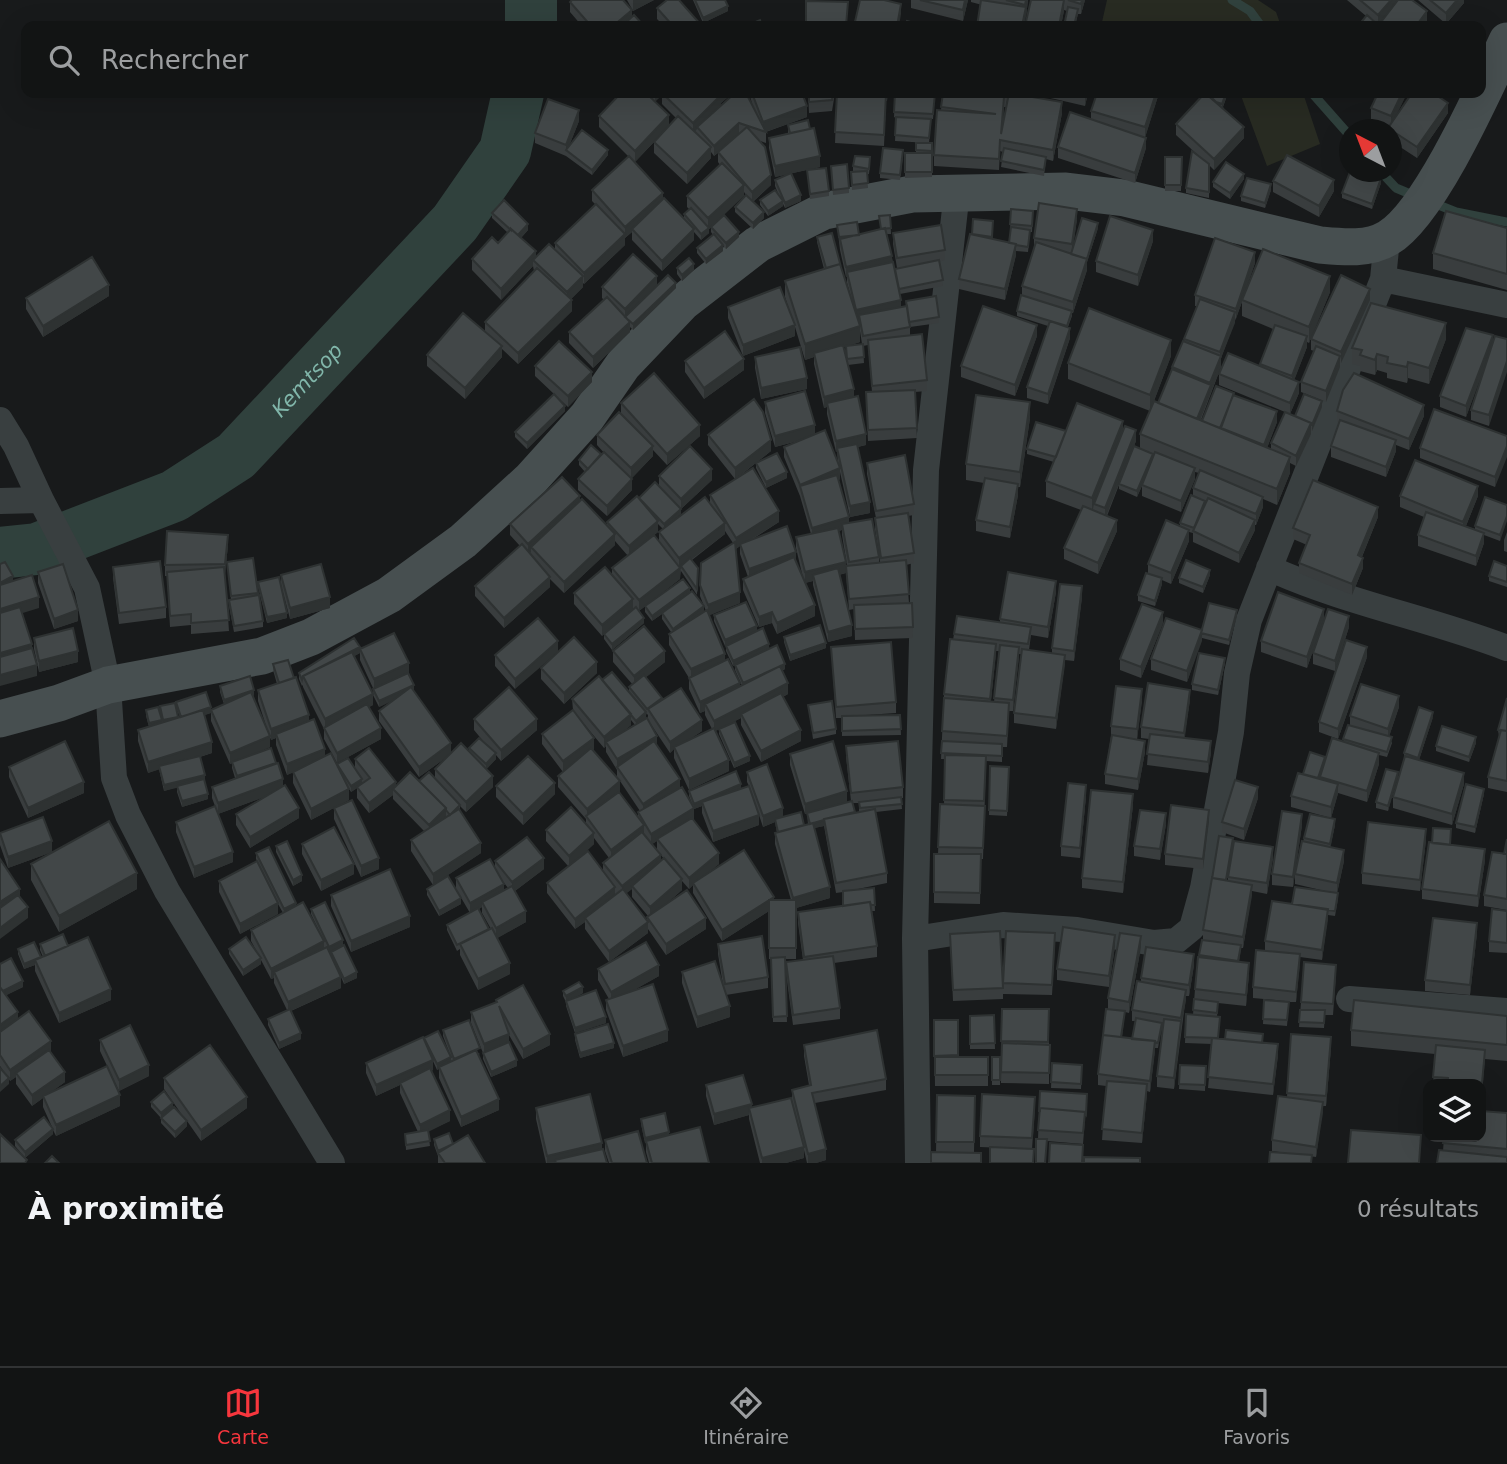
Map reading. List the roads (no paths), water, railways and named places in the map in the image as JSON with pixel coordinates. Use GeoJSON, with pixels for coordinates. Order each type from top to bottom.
{"type":"FeatureCollection","features":[{"type":"Feature","properties":{"kind":"street"},"geometry":{"type":"LineString","coordinates":[[1486,82],[1507,41]]}},
{"type":"Feature","properties":{"kind":"street"},"geometry":{"type":"LineString","coordinates":[[915,939],[1003,925],[1077,930],[1154,943],[1176,941],[1192,928],[1203,887],[1231,732],[1237,673],[1249,620],[1383,279],[1400,229],[1436,178],[1477,98]]}},
{"type":"Feature","properties":{"kind":"street"},"geometry":{"type":"LineString","coordinates":[[0,719],[59,703],[108,685],[262,656],[311,637],[389,595],[463,541],[531,479],[587,417],[623,365],[682,302],[758,244],[824,211],[912,194],[957,191],[1066,191],[1125,198],[1320,245],[1353,248],[1400,229]]}},
{"type":"Feature","properties":{"kind":"street"},"geometry":{"type":"LineString","coordinates":[[918,1163],[915,939],[926,470],[957,191]]}},
{"type":"Feature","properties":{"kind":"street"},"geometry":{"type":"LineString","coordinates":[[1383,279],[1507,305]]}},
{"type":"Feature","properties":{"kind":"street"},"geometry":{"type":"LineString","coordinates":[[0,420],[16,446],[87,588],[108,685],[114,778],[128,815],[167,891],[332,1163]]}},
{"type":"Feature","properties":{"kind":"street"},"geometry":{"type":"LineString","coordinates":[[0,501],[45,508]]}},
{"type":"Feature","properties":{"kind":"street"},"geometry":{"type":"LineString","coordinates":[[1269,568],[1306,585],[1460,630],[1507,648]]}},
{"type":"Feature","properties":{"kind":"street"},"geometry":{"type":"LineString","coordinates":[[1349,999],[1507,1011]]}},
{"type":"Feature","properties":{"kind":"waterway","name":"Kemtsop"},"geometry":{"type":"LineString","coordinates":[[531,0],[531,21]]}},
{"type":"Feature","properties":{"kind":"waterway"},"geometry":{"type":"LineString","coordinates":[[1232,0],[1250,11],[1257,21]]}},
{"type":"Feature","properties":{"kind":"waterway","name":"Kemtsop"},"geometry":{"type":"LineString","coordinates":[[0,553],[37,549],[174,496],[236,456],[455,223],[505,151],[517,98]]}},
{"type":"Feature","properties":{"kind":"waterway"},"geometry":{"type":"LineString","coordinates":[[1316,98],[1339,124]]}},
{"type":"Feature","properties":{"kind":"waterway"},"geometry":{"type":"LineString","coordinates":[[1390,182],[1396,188],[1415,196]]}},
{"type":"Feature","properties":{"kind":"waterway"},"geometry":{"type":"LineString","coordinates":[[1431,202],[1456,212],[1507,222]]}}]}
